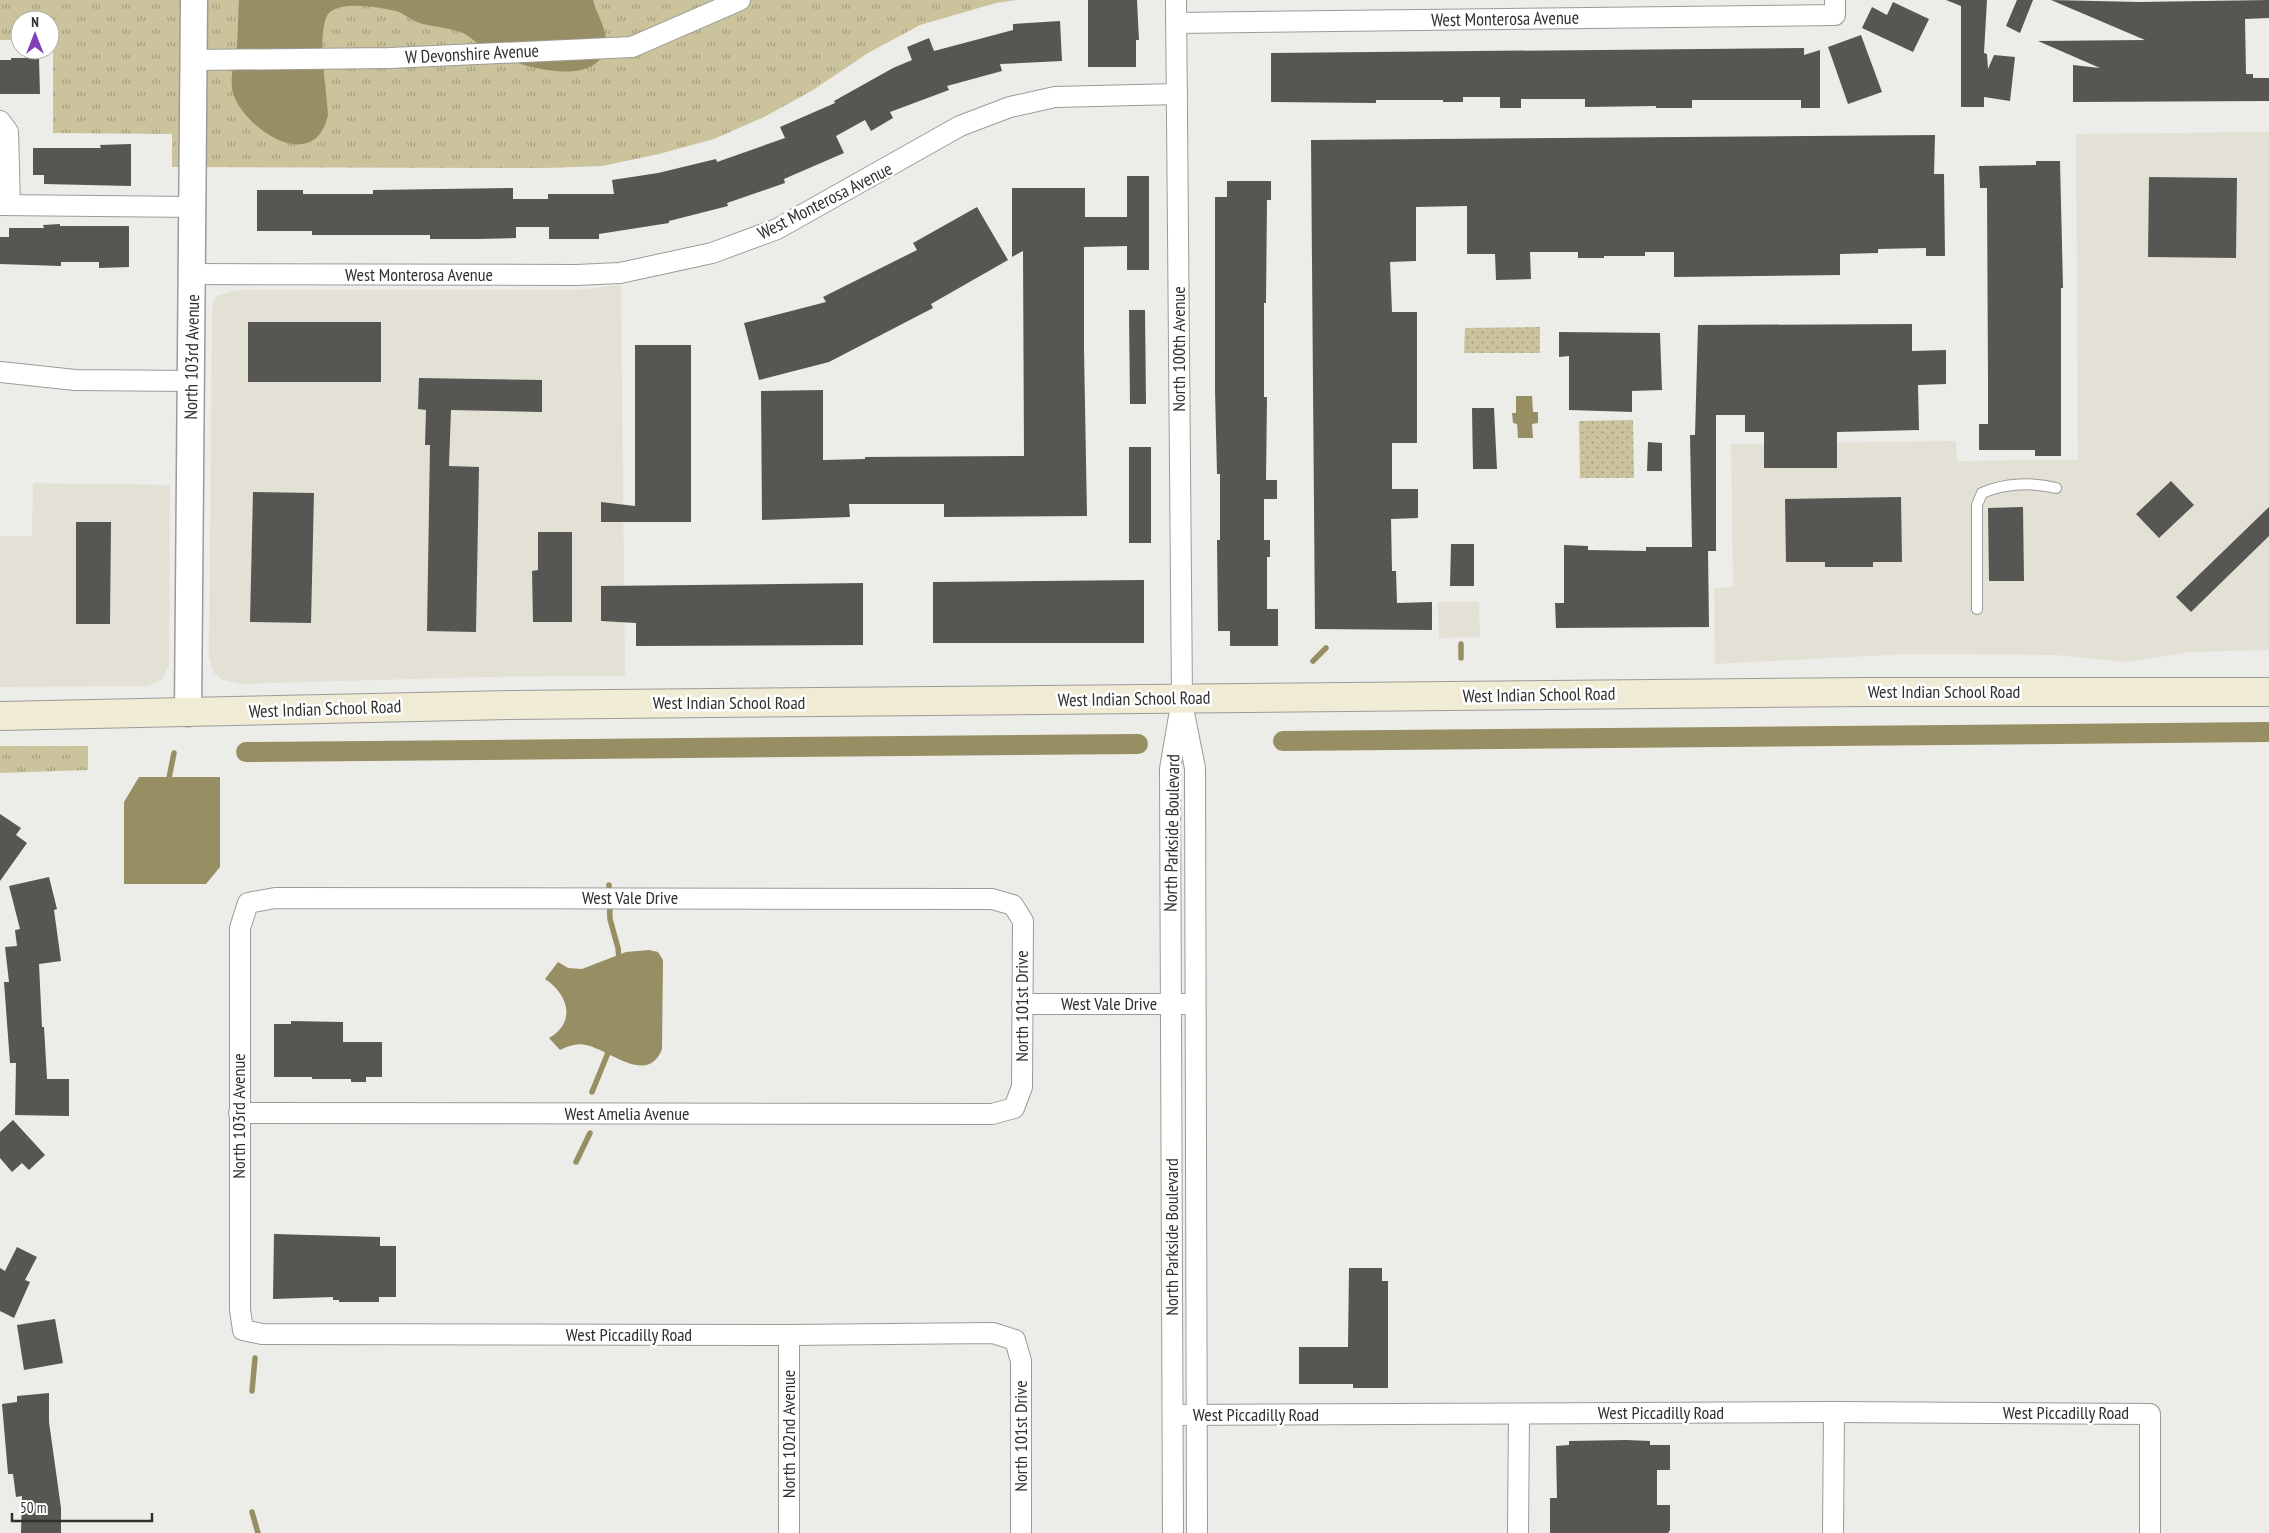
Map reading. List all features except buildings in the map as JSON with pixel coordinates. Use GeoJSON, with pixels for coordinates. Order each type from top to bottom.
{"type":"FeatureCollection","features":[{"type":"Feature","properties":{"kind":"main road","name":"West Indian School Road"},"geometry":{"type":"LineString","coordinates":[[0,716],[188,714],[433,706],[1867,692],[2269,692]]}},
{"type":"Feature","properties":{"kind":"street","name":"North 103rd Avenue"},"geometry":{"type":"LineString","coordinates":[[188,714],[194,206],[194,0]]}},
{"type":"Feature","properties":{"kind":"street","name":"W Devonshire Avenue"},"geometry":{"type":"LineString","coordinates":[[194,60],[390,58],[632,46],[740,0]]}},
{"type":"Feature","properties":{"kind":"street","name":"North 100th Avenue"},"geometry":{"type":"LineString","coordinates":[[1176,0],[1182,699]]}},
{"type":"Feature","properties":{"kind":"street","name":"West Monterosa Avenue"},"geometry":{"type":"LineString","coordinates":[[1176,23],[1835,7]]}},
{"type":"Feature","properties":{"kind":"street","name":"West Monterosa Avenue"},"geometry":{"type":"LineString","coordinates":[[193,274],[576,276],[620,273],[712,253],[777,230],[902,161],[960,126],[1010,107],[1055,98],[1177,94]]}},
{"type":"Feature","properties":{"kind":"street"},"geometry":{"type":"LineString","coordinates":[[0,122],[8,132],[5,205],[194,206]]}},
{"type":"Feature","properties":{"kind":"street"},"geometry":{"type":"LineString","coordinates":[[0,372],[75,380],[192,381]]}},
{"type":"Feature","properties":{"kind":"street","name":"North Parkside Boulevard"},"geometry":{"type":"LineString","coordinates":[[1182,699],[1195,768],[1197,1533]]}},
{"type":"Feature","properties":{"kind":"street","name":"North Parkside Boulevard"},"geometry":{"type":"LineString","coordinates":[[1173,1533],[1170,769],[1182,699]]}},
{"type":"Feature","properties":{"kind":"street","name":"West Vale Drive"},"geometry":{"type":"LineString","coordinates":[[248,903],[275,898],[992,899],[1013,904]]}},
{"type":"Feature","properties":{"kind":"street","name":"North 103rd Avenue"},"geometry":{"type":"LineString","coordinates":[[243,1330],[240,1310],[240,928],[248,903]]}},
{"type":"Feature","properties":{"kind":"street","name":"North 101st Drive"},"geometry":{"type":"LineString","coordinates":[[1013,904],[1023,921],[1022,1087],[1014,1108]]}},
{"type":"Feature","properties":{"kind":"street","name":"West Vale Drive"},"geometry":{"type":"LineString","coordinates":[[1022,1004],[1197,1004]]}},
{"type":"Feature","properties":{"kind":"street","name":"West Amelia Avenue"},"geometry":{"type":"LineString","coordinates":[[239,1113],[992,1114],[1014,1108]]}},
{"type":"Feature","properties":{"kind":"street","name":"West Piccadilly Road"},"geometry":{"type":"LineString","coordinates":[[243,1330],[262,1334],[789,1335],[993,1333],[1015,1340]]}},
{"type":"Feature","properties":{"kind":"street","name":"North 102nd Avenue"},"geometry":{"type":"LineString","coordinates":[[789,1335],[789,1533]]}},
{"type":"Feature","properties":{"kind":"street","name":"North 101st Drive"},"geometry":{"type":"LineString","coordinates":[[1015,1340],[1021,1360],[1021,1533]]}},
{"type":"Feature","properties":{"kind":"street"},"geometry":{"type":"LineString","coordinates":[[1833,1533],[1834,1412]]}},
{"type":"Feature","properties":{"kind":"street","name":"West Piccadilly Road"},"geometry":{"type":"LineString","coordinates":[[1173,1415],[1834,1412],[2150,1414],[2150,1533]]}},
{"type":"Feature","properties":{"kind":"street"},"geometry":{"type":"LineString","coordinates":[[1518,1533],[1519,1414]]}},
{"type":"Feature","properties":{"kind":"lane"},"geometry":{"type":"LineString","coordinates":[[1977,609],[1977,505],[1982,493],[1998,486],[2043,485],[2056,488]]}},
{"type":"Feature","properties":{"kind":"shaded area"},"geometry":{"type":"Polygon","coordinates":[[[239,0],[593,0],[605,32],[606,43],[602,56],[594,65],[582,70],[568,72],[553,71],[513,61],[483,46],[463,33],[420,23],[396,11],[360,6],[341,7],[328,14],[323,35],[322,48],[328,115],[321,133],[310,142],[296,144],[281,141],[266,133],[242,110],[234,96],[232,77],[237,46],[239,0]]]}},
{"type":"Feature","properties":{"kind":"shaded area"},"geometry":{"type":"Polygon","coordinates":[[[2269,132],[2269,650],[2190,652],[2126,662],[2055,655],[1906,654],[1715,664],[1714,588],[1733,587],[1731,444],[1956,441],[1957,461],[2078,460],[2076,134],[2269,132]]]}},
{"type":"Feature","properties":{"kind":"shaded area"},"geometry":{"type":"Polygon","coordinates":[[[621,285],[625,676],[482,677],[239,684],[223,680],[214,673],[209,658],[212,309],[216,296],[238,290],[576,290],[621,285]]]}},
{"type":"Feature","properties":{"kind":"shaded area"},"geometry":{"type":"Polygon","coordinates":[[[1516,396],[1532,396],[1533,412],[1538,412],[1538,423],[1532,424],[1533,438],[1518,438],[1517,424],[1513,423],[1512,413],[1516,413],[1516,396]]]}},
{"type":"Feature","properties":{"kind":"shaded area"},"geometry":{"type":"Polygon","coordinates":[[[33,483],[170,485],[169,666],[161,680],[148,686],[0,687],[0,536],[32,536],[33,483]]]}},
{"type":"Feature","properties":{"kind":"shaded area"},"geometry":{"type":"Polygon","coordinates":[[[1438,602],[1479,602],[1480,637],[1439,638],[1438,602]]]}},
{"type":"Feature","properties":{"kind":"shaded area"},"geometry":{"type":"Polygon","coordinates":[[[139,777],[220,777],[220,867],[206,884],[124,884],[124,802],[139,777]]]}},
{"type":"Feature","properties":{"kind":"shaded area"},"geometry":{"type":"Polygon","coordinates":[[[649,950],[658,952],[663,960],[662,1049],[656,1060],[648,1065],[628,1063],[583,1044],[573,1045],[560,1050],[549,1038],[563,1024],[566,1008],[559,992],[545,979],[558,962],[568,968],[582,969],[626,952],[649,950]]]}},
{"type":"Feature","properties":{"kind":"green space"},"geometry":{"type":"Polygon","coordinates":[[[0,0],[1016,0],[996,3],[920,25],[868,53],[813,90],[766,116],[714,139],[659,154],[602,166],[544,168],[172,167],[172,134],[53,133],[53,60],[60,60],[60,10],[10,10],[10,40],[0,40],[0,0]]]}},
{"type":"Feature","properties":{"kind":"green space"},"geometry":{"type":"Polygon","coordinates":[[[1540,327],[1540,353],[1464,353],[1465,328],[1540,327]]]}},
{"type":"Feature","properties":{"kind":"green space"},"geometry":{"type":"Polygon","coordinates":[[[1633,420],[1634,478],[1580,478],[1579,421],[1633,420]]]}},
{"type":"Feature","properties":{"kind":"green space"},"geometry":{"type":"Polygon","coordinates":[[[0,746],[88,746],[88,770],[0,773],[0,746]]]}},
{"type":"Feature","properties":{"kind":"waterway"},"geometry":{"type":"LineString","coordinates":[[1461,644],[1461,658]]}},
{"type":"Feature","properties":{"kind":"waterway"},"geometry":{"type":"LineString","coordinates":[[1313,661],[1326,648]]}},
{"type":"Feature","properties":{"kind":"waterway"},"geometry":{"type":"LineString","coordinates":[[1283,741],[2267,732]]}},
{"type":"Feature","properties":{"kind":"waterway"},"geometry":{"type":"LineString","coordinates":[[246,752],[1138,744]]}},
{"type":"Feature","properties":{"kind":"waterway"},"geometry":{"type":"LineString","coordinates":[[168,783],[174,753]]}},
{"type":"Feature","properties":{"kind":"waterway"},"geometry":{"type":"LineString","coordinates":[[609,885],[610,919],[619,959]]}},
{"type":"Feature","properties":{"kind":"waterway"},"geometry":{"type":"LineString","coordinates":[[592,1092],[610,1048]]}},
{"type":"Feature","properties":{"kind":"waterway"},"geometry":{"type":"LineString","coordinates":[[576,1162],[590,1133]]}},
{"type":"Feature","properties":{"kind":"waterway"},"geometry":{"type":"LineString","coordinates":[[252,1391],[255,1358]]}},
{"type":"Feature","properties":{"kind":"waterway"},"geometry":{"type":"LineString","coordinates":[[252,1512],[258,1533]]}}]}
